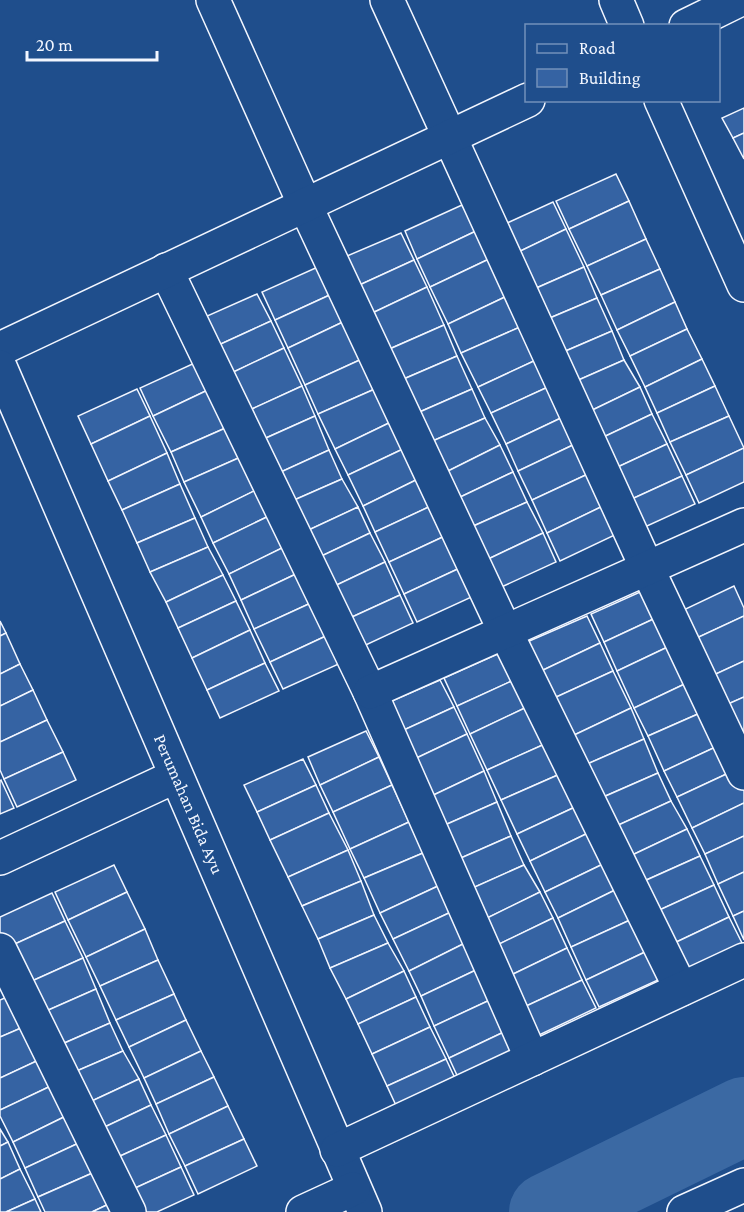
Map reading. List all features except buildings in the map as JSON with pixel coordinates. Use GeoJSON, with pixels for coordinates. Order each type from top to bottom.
{"type":"FeatureCollection","features":[{"type":"Feature","properties":{"kind":"street"},"geometry":{"type":"LineString","coordinates":[[213,0],[305,205],[505,631],[681,989]]}},
{"type":"Feature","properties":{"kind":"street"},"geometry":{"type":"LineString","coordinates":[[387,0],[647,568],[744,773]]}},
{"type":"Feature","properties":{"kind":"street"},"geometry":{"type":"LineString","coordinates":[[616,0],[626,24]]}},
{"type":"Feature","properties":{"kind":"street"},"geometry":{"type":"LineString","coordinates":[[690,24],[740,0]]}},
{"type":"Feature","properties":{"kind":"street"},"geometry":{"type":"LineString","coordinates":[[0,349],[525,101]]}},
{"type":"Feature","properties":{"kind":"street"},"geometry":{"type":"LineString","coordinates":[[662,102],[744,285]]}},
{"type":"Feature","properties":{"kind":"street"},"geometry":{"type":"LineString","coordinates":[[166,270],[370,692],[532,1059]]}},
{"type":"Feature","properties":{"kind":"street","name":"Perumahan Bida Ayu"},"geometry":{"type":"LineString","coordinates":[[0,367],[359,1201],[303,1212]]}},
{"type":"Feature","properties":{"kind":"street"},"geometry":{"type":"LineString","coordinates":[[370,692],[744,525]]}},
{"type":"Feature","properties":{"kind":"street"},"geometry":{"type":"LineString","coordinates":[[0,858],[176,776]]}},
{"type":"Feature","properties":{"kind":"street"},"geometry":{"type":"LineString","coordinates":[[0,951],[129,1212]]}},
{"type":"Feature","properties":{"kind":"street"},"geometry":{"type":"LineString","coordinates":[[337,1150],[744,960]]}},
{"type":"Feature","properties":{"kind":"street"},"geometry":{"type":"LineString","coordinates":[[684,1212],[744,1185]]}},
{"type":"Feature","properties":{"kind":"waterway"},"geometry":{"type":"LineString","coordinates":[[548,1212],[744,1116]]}}]}
